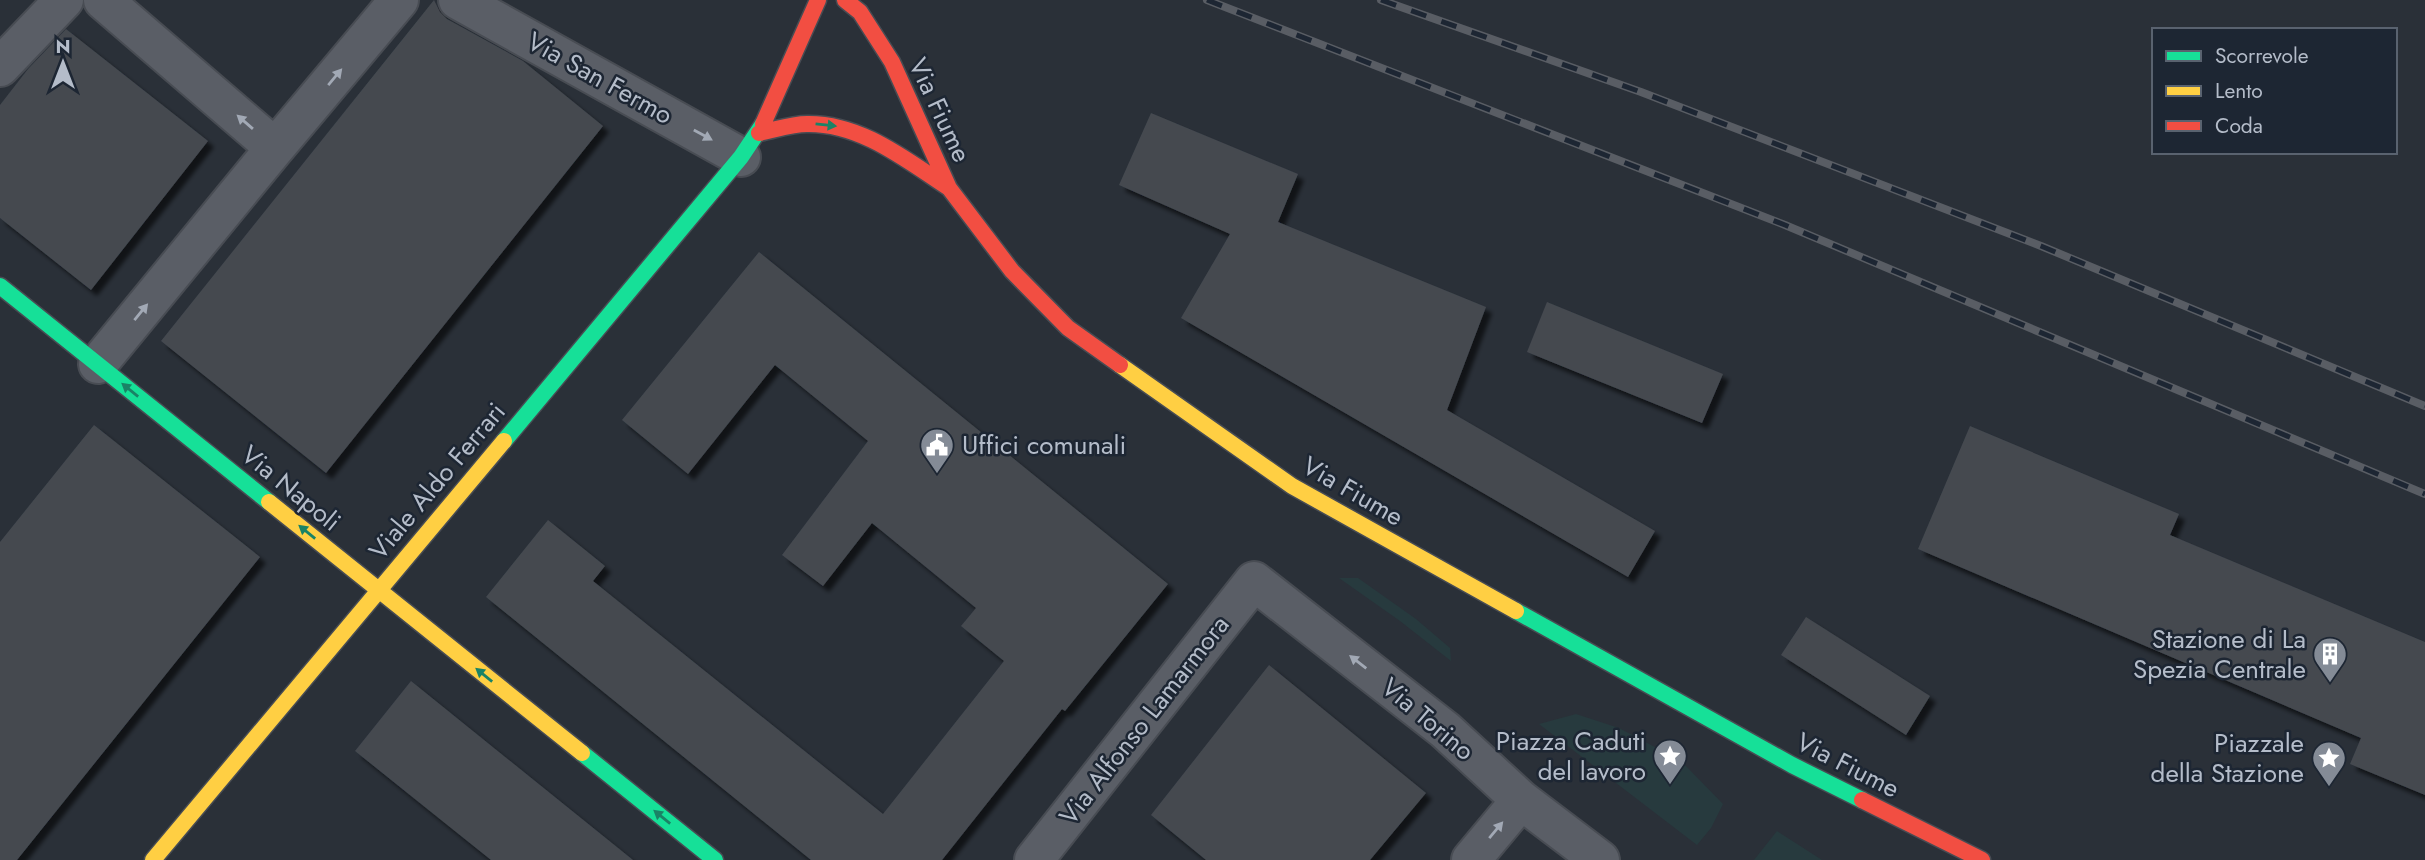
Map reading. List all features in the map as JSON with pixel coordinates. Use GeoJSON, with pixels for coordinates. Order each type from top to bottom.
{"type":"FeatureCollection","features":[{"type":"Feature","properties":{"kind":"street"},"geometry":{"type":"LineString","coordinates":[[0,67],[64,0]]}},
{"type":"Feature","properties":{"kind":"street"},"geometry":{"type":"LineString","coordinates":[[103,0],[275,148]]}},
{"type":"Feature","properties":{"kind":"street"},"geometry":{"type":"LineString","coordinates":[[98,364],[399,0]]}},
{"type":"Feature","properties":{"kind":"street","name":"Via San Fermo"},"geometry":{"type":"LineString","coordinates":[[458,0],[750,145]]}},
{"type":"Feature","properties":{"kind":"street","name":"Viale Aldo Ferrari"},"geometry":{"type":"LineString","coordinates":[[153,860],[750,145],[818,0]]}},
{"type":"Feature","properties":{"kind":"street","name":"Via Fiume"},"geometry":{"type":"LineString","coordinates":[[845,0],[860,12],[892,62],[949,187],[1012,271],[1068,328],[1292,486],[1791,765],[1982,860]]}},
{"type":"Feature","properties":{"kind":"street"},"geometry":{"type":"LineString","coordinates":[[750,145],[806,124],[835,126],[870,139],[949,187]]}},
{"type":"Feature","properties":{"kind":"street","name":"Via Napoli"},"geometry":{"type":"LineString","coordinates":[[0,286],[715,860]]}},
{"type":"Feature","properties":{"kind":"street","name":"Via Torino"},"geometry":{"type":"LineString","coordinates":[[1254,581],[1445,730],[1521,800],[1600,860]]}},
{"type":"Feature","properties":{"kind":"street","name":"Via Alfonso Lamarmora"},"geometry":{"type":"LineString","coordinates":[[1034,860],[1254,581]]}},
{"type":"Feature","properties":{"kind":"street"},"geometry":{"type":"LineString","coordinates":[[1471,860],[1521,800]]}},
{"type":"Feature","properties":{"kind":"green space"},"geometry":{"type":"Polygon","coordinates":[[[1339,578],[1358,578],[1416,619],[1450,648],[1451,661],[1400,621],[1339,578]]]}},
{"type":"Feature","properties":{"kind":"green space"},"geometry":{"type":"Polygon","coordinates":[[[1576,714],[1619,728],[1681,761],[1723,804],[1711,828],[1697,845],[1539,724],[1576,714]]]}},
{"type":"Feature","properties":{"kind":"green space"},"geometry":{"type":"Polygon","coordinates":[[[1777,831],[1822,860],[1754,860],[1777,831]]]}},
{"type":"Feature","properties":{"kind":"building"},"geometry":{"type":"Polygon","coordinates":[[[434,0],[447,19],[523,61],[603,126],[326,473],[161,341],[434,0]]]}},
{"type":"Feature","properties":{"kind":"building"},"geometry":{"type":"Polygon","coordinates":[[[66,29],[208,141],[91,290],[0,218],[0,105],[28,69],[66,29]]]}},
{"type":"Feature","properties":{"kind":"building"},"geometry":{"type":"Polygon","coordinates":[[[1151,113],[1298,174],[1278,222],[1486,307],[1447,410],[1655,531],[1628,577],[1181,318],[1230,234],[1119,185],[1151,113]]]}},
{"type":"Feature","properties":{"kind":"building"},"geometry":{"type":"Polygon","coordinates":[[[759,252],[1168,584],[1065,711],[1062,709],[942,860],[811,860],[486,597],[548,520],[605,566],[593,581],[883,814],[1004,661],[961,626],[976,608],[872,523],[823,586],[782,555],[868,441],[775,365],[688,474],[622,420],[759,252]]]}},
{"type":"Feature","properties":{"kind":"building"},"geometry":{"type":"Polygon","coordinates":[[[1547,302],[1723,374],[1702,423],[1527,352],[1547,302]]]}},
{"type":"Feature","properties":{"kind":"building"},"geometry":{"type":"Polygon","coordinates":[[[94,425],[260,557],[17,860],[0,860],[0,542],[94,425]]]}},
{"type":"Feature","properties":{"kind":"building","name":"Stazione di La Spezia Centrale"},"geometry":{"type":"Polygon","coordinates":[[[1970,426],[2179,514],[2170,535],[2425,642],[2425,795],[2350,764],[2361,738],[1918,549],[1970,426]]]}},
{"type":"Feature","properties":{"kind":"building"},"geometry":{"type":"Polygon","coordinates":[[[1806,617],[1930,696],[1906,735],[1781,655],[1806,617]]]}},
{"type":"Feature","properties":{"kind":"building"},"geometry":{"type":"Polygon","coordinates":[[[1269,665],[1426,793],[1370,860],[1206,860],[1151,815],[1269,665]]]}},
{"type":"Feature","properties":{"kind":"building"},"geometry":{"type":"Polygon","coordinates":[[[411,681],[633,860],[491,860],[355,751],[411,681]]]}},
{"type":"Feature","properties":{"kind":"railway"},"geometry":{"type":"LineString","coordinates":[[1207,0],[1785,225],[2425,494]]}},
{"type":"Feature","properties":{"kind":"railway"},"geometry":{"type":"LineString","coordinates":[[1381,0],[1641,92],[2041,246],[2425,406]]}},
{"type":"Feature","properties":{"kind":"traffic: fast"},"geometry":{"type":"LineString","coordinates":[[504,441],[741,157],[763,124]]}},
{"type":"Feature","properties":{"kind":"traffic: fast"},"geometry":{"type":"LineString","coordinates":[[0,286],[269,502]]}},
{"type":"Feature","properties":{"kind":"traffic: fast"},"geometry":{"type":"LineString","coordinates":[[1516,611],[1792,765],[1862,800]]}},
{"type":"Feature","properties":{"kind":"traffic: fast"},"geometry":{"type":"LineString","coordinates":[[582,753],[715,860]]}},
{"type":"Feature","properties":{"kind":"traffic: slow"},"geometry":{"type":"LineString","coordinates":[[1120,365],[1292,486],[1516,611]]}},
{"type":"Feature","properties":{"kind":"traffic: slow"},"geometry":{"type":"LineString","coordinates":[[153,860],[504,441]]}},
{"type":"Feature","properties":{"kind":"traffic: slow"},"geometry":{"type":"LineString","coordinates":[[269,502],[582,753]]}},
{"type":"Feature","properties":{"kind":"traffic: jam"},"geometry":{"type":"LineString","coordinates":[[763,124],[818,0]]}},
{"type":"Feature","properties":{"kind":"traffic: jam"},"geometry":{"type":"LineString","coordinates":[[845,0],[860,12],[892,62],[949,188],[1012,271],[1068,328],[1120,365]]}},
{"type":"Feature","properties":{"kind":"traffic: jam"},"geometry":{"type":"LineString","coordinates":[[759,133],[807,124],[846,130],[882,145],[949,188]]}},
{"type":"Feature","properties":{"kind":"traffic: jam"},"geometry":{"type":"LineString","coordinates":[[1862,800],[1982,860]]}},
{"type":"Feature","properties":{"kind":"place","name":"Uffici comunali"},"geometry":{"type":"Point","coordinates":[937,475]}},
{"type":"Feature","properties":{"kind":"place","name":"Stazione di La Spezia Centrale"},"geometry":{"type":"Point","coordinates":[2330,684]}},
{"type":"Feature","properties":{"kind":"place","name":"Piazza Caduti del lavoro"},"geometry":{"type":"Point","coordinates":[1670,786]}},
{"type":"Feature","properties":{"kind":"place","name":"Piazzale della Stazione"},"geometry":{"type":"Point","coordinates":[2329,788]}}]}
